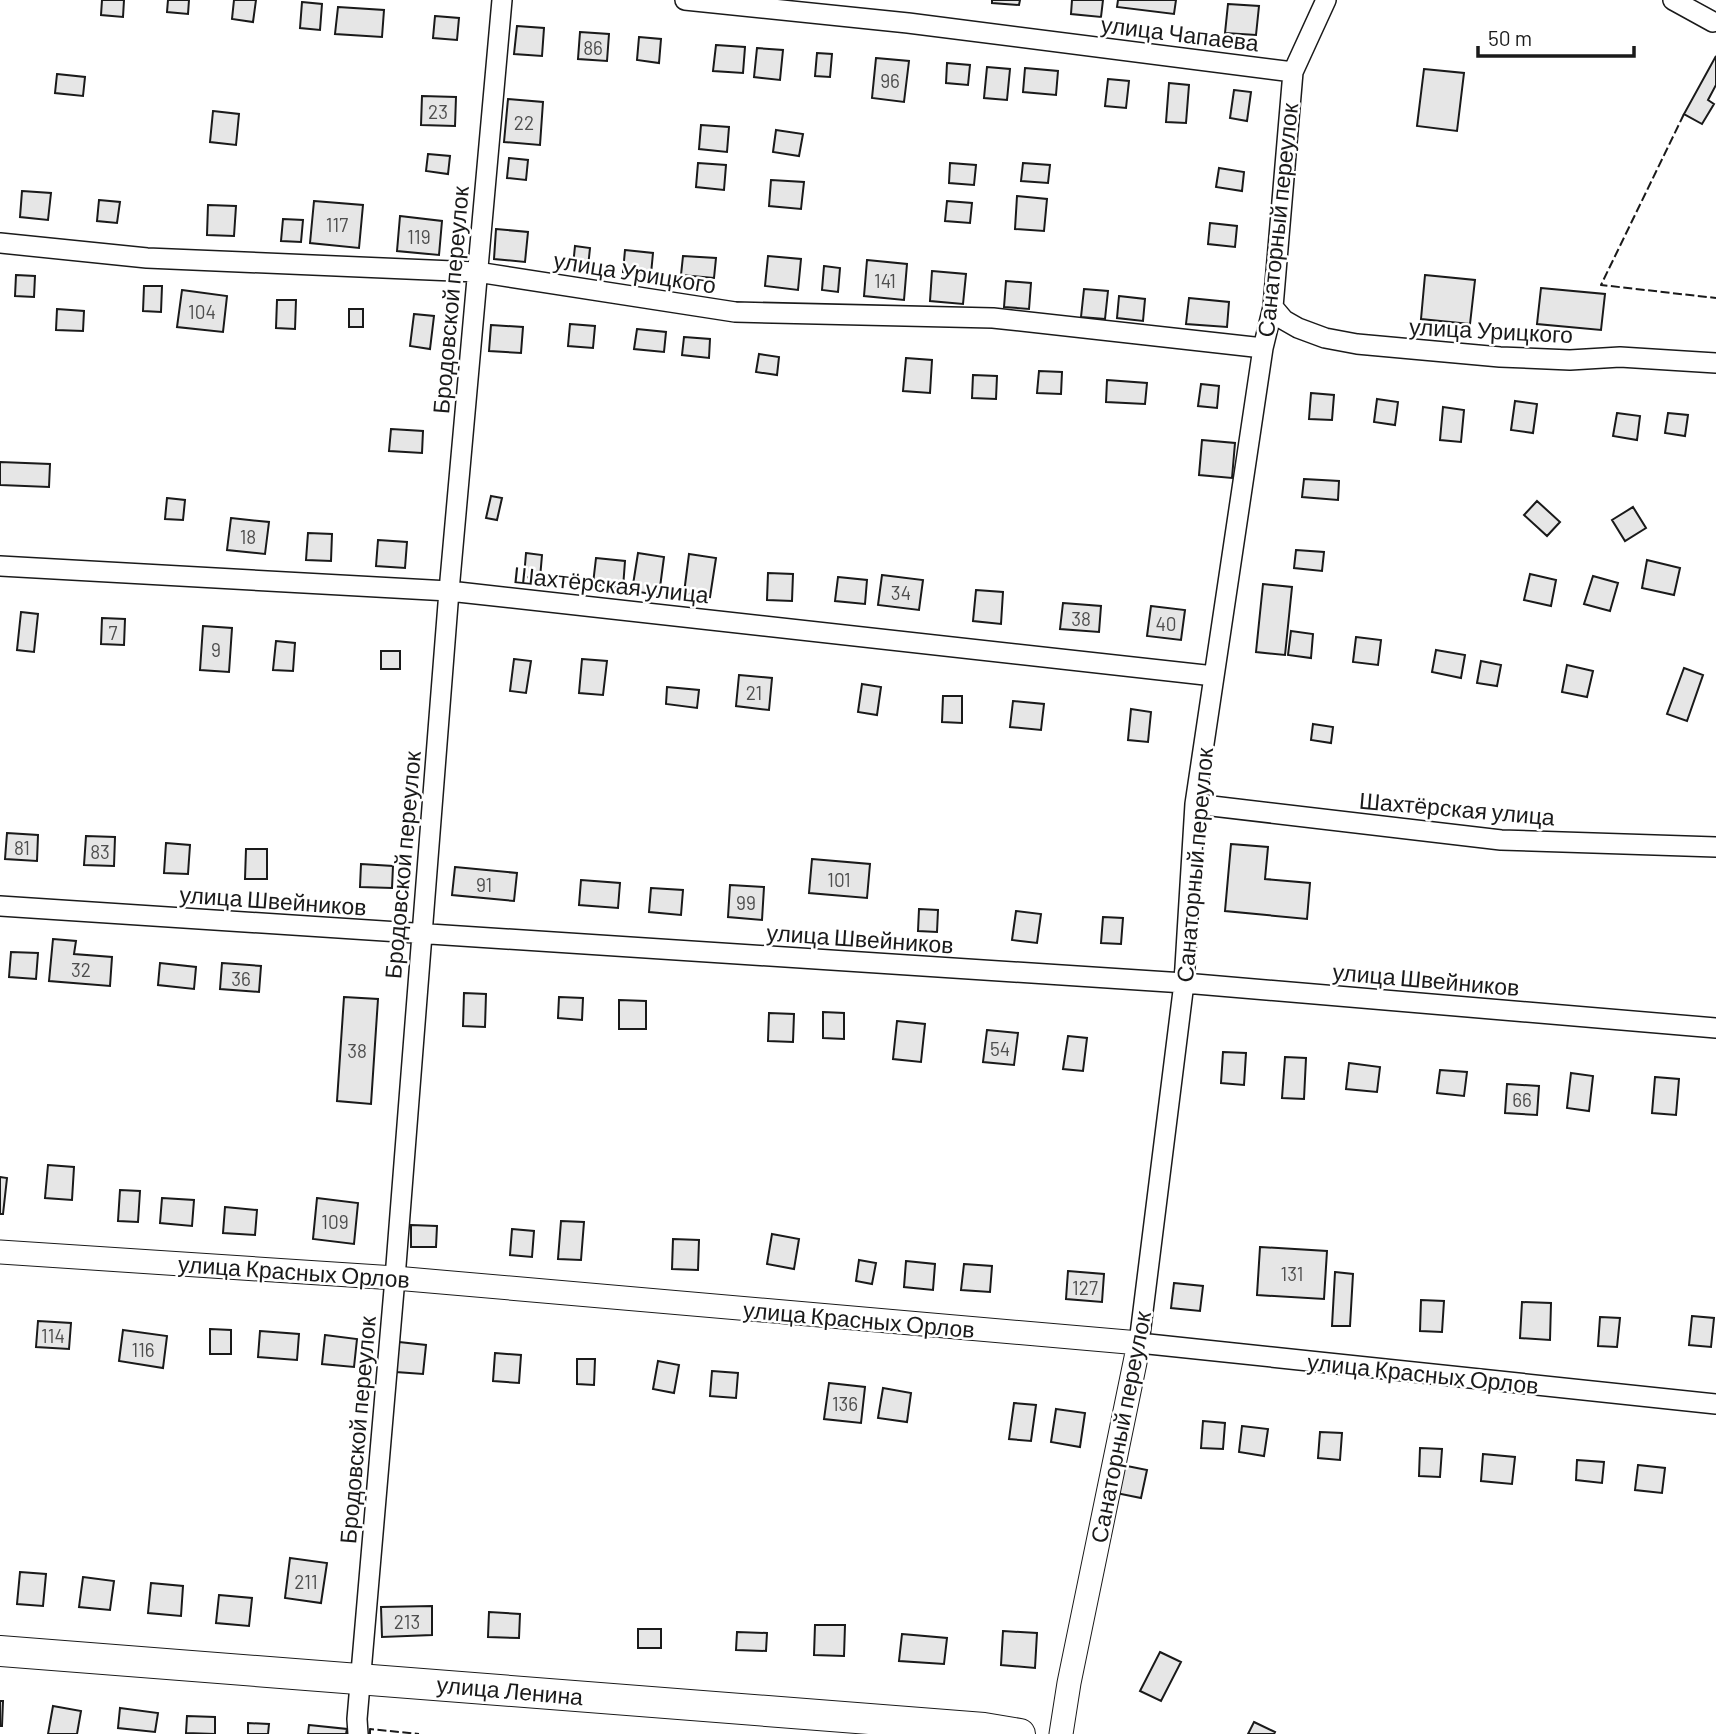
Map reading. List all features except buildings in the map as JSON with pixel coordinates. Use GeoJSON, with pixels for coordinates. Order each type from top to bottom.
{"type":"FeatureCollection","features":[{"type":"Feature","properties":{"kind":"main road","name":"улица Ленина"},"geometry":{"type":"LineString","coordinates":[[0,1651],[361,1678],[961,1731],[984,1728],[1020,1734]]}},
{"type":"Feature","properties":{"kind":"street","name":"Бродовской переулок"},"geometry":{"type":"LineString","coordinates":[[358,1734],[449,591],[502,0]]}},
{"type":"Feature","properties":{"kind":"street","name":"улица Чапаева"},"geometry":{"type":"LineString","coordinates":[[685,0],[908,23],[1293,72]]}},
{"type":"Feature","properties":{"kind":"street","name":"Санаторный переулок"},"geometry":{"type":"LineString","coordinates":[[1061,1734],[1069,1683],[1139,1343],[1184,983],[1195,804],[1263,348],[1273,307],[1293,72],[1326,0]]}},
{"type":"Feature","properties":{"kind":"street"},"geometry":{"type":"LineString","coordinates":[[1673,0],[1713,22]]}},
{"type":"Feature","properties":{"kind":"street","name":"улица Урицкого"},"geometry":{"type":"LineString","coordinates":[[0,243],[147,258],[477,272],[735,312],[993,318],[1263,348]]}},
{"type":"Feature","properties":{"kind":"street","name":"улица Урицкого"},"geometry":{"type":"LineString","coordinates":[[1273,307],[1284,320],[1298,328],[1325,338],[1357,344],[1500,357],[1570,360],[1620,357],[1716,363]]}},
{"type":"Feature","properties":{"kind":"street","name":"Шахтёрская улица"},"geometry":{"type":"LineString","coordinates":[[0,566],[449,591],[1214,676]]}},
{"type":"Feature","properties":{"kind":"street","name":"Шахтёрская улица"},"geometry":{"type":"LineString","coordinates":[[1195,804],[1501,840],[1716,847]]}},
{"type":"Feature","properties":{"kind":"street","name":"улица Швейников"},"geometry":{"type":"LineString","coordinates":[[0,906],[1184,983],[1716,1028]]}},
{"type":"Feature","properties":{"kind":"street","name":"улица Красных Орлов"},"geometry":{"type":"LineString","coordinates":[[0,1252],[395,1278],[1139,1343],[1716,1404]]}},
{"type":"Feature","properties":{"kind":"fence"},"geometry":{"type":"LineString","coordinates":[[1684,114],[1601,285],[1716,298]]}},
{"type":"Feature","properties":{"kind":"fence"},"geometry":{"type":"LineString","coordinates":[[370,1734],[370,1729],[419,1734]]}}]}
